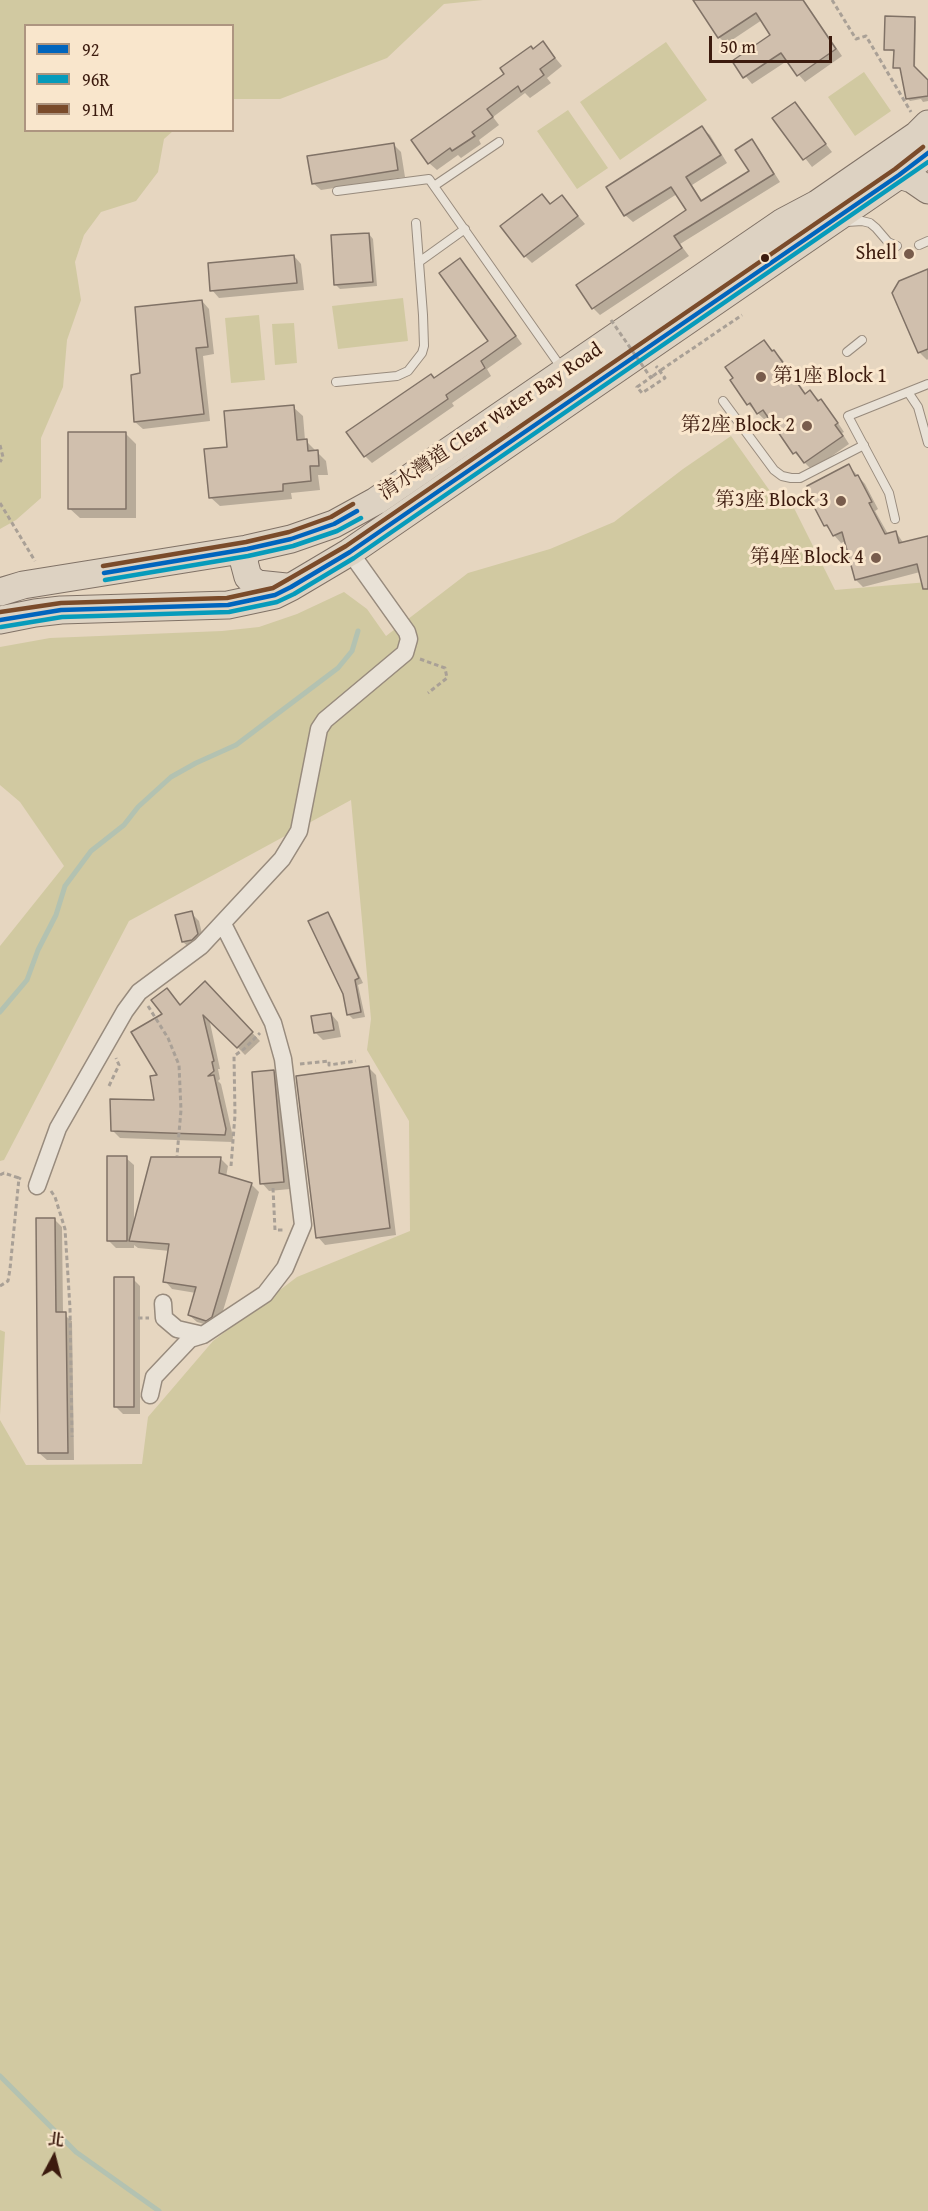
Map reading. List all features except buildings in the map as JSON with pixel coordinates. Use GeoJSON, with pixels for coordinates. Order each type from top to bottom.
{"type":"FeatureCollection","features":[{"type":"Feature","properties":{"kind":"main road","name":"清水灣道 Clear Water Bay Road"},"geometry":{"type":"LineString","coordinates":[[0,620],[61,610],[228,605],[275,595],[291,588],[350,552],[899,175],[924,131]]}},
{"type":"Feature","properties":{"kind":"main road","name":"清水灣道 Clear Water Bay Road"},"geometry":{"type":"LineString","coordinates":[[0,592],[23,585],[247,549],[291,539],[334,524],[376,501],[783,222],[817,204],[924,131]]}},
{"type":"Feature","properties":{"kind":"main road"},"geometry":{"type":"LineString","coordinates":[[899,175],[912,179],[928,190]]}},
{"type":"Feature","properties":{"kind":"main road"},"geometry":{"type":"LineString","coordinates":[[247,549],[244,562],[248,577],[257,584],[291,588]]}},
{"type":"Feature","properties":{"kind":"street"},"geometry":{"type":"LineString","coordinates":[[39,1182],[58,1128],[125,1011],[139,993],[201,946],[224,924],[282,859],[299,831],[320,729],[325,720],[405,653],[409,639],[407,632],[350,552]]}},
{"type":"Feature","properties":{"kind":"street"},"geometry":{"type":"LineString","coordinates":[[150,1395],[154,1377],[190,1339],[203,1335],[265,1294],[285,1268],[303,1225],[283,1066],[273,1023],[224,924]]}},
{"type":"Feature","properties":{"kind":"street"},"geometry":{"type":"LineString","coordinates":[[163,1303],[164,1318],[177,1329],[203,1335]]}},
{"type":"Feature","properties":{"kind":"lane"},"geometry":{"type":"LineString","coordinates":[[434,186],[499,142]]}},
{"type":"Feature","properties":{"kind":"lane"},"geometry":{"type":"LineString","coordinates":[[337,191],[429,179],[565,373]]}},
{"type":"Feature","properties":{"kind":"lane"},"geometry":{"type":"LineString","coordinates":[[823,227],[862,221],[876,228],[888,242],[897,246]]}},
{"type":"Feature","properties":{"kind":"lane"},"geometry":{"type":"LineString","coordinates":[[336,382],[397,376],[408,371],[421,355],[424,346],[416,223]]}},
{"type":"Feature","properties":{"kind":"lane"},"geometry":{"type":"LineString","coordinates":[[419,262],[465,229]]}},
{"type":"Feature","properties":{"kind":"lane"},"geometry":{"type":"LineString","coordinates":[[919,245],[928,241]]}},
{"type":"Feature","properties":{"kind":"lane"},"geometry":{"type":"LineString","coordinates":[[847,352],[862,340]]}},
{"type":"Feature","properties":{"kind":"lane"},"geometry":{"type":"LineString","coordinates":[[895,519],[889,493],[849,416],[928,384]]}},
{"type":"Feature","properties":{"kind":"lane"},"geometry":{"type":"LineString","coordinates":[[908,392],[918,407],[928,443]]}},
{"type":"Feature","properties":{"kind":"lane"},"geometry":{"type":"LineString","coordinates":[[723,401],[774,470],[782,476],[800,478],[864,445]]}},
{"type":"Feature","properties":{"kind":"path"},"geometry":{"type":"LineString","coordinates":[[832,0],[856,39],[866,36],[924,131]]}},
{"type":"Feature","properties":{"kind":"path"},"geometry":{"type":"LineString","coordinates":[[654,362],[665,378],[642,393],[638,387],[651,378],[742,315]]}},
{"type":"Feature","properties":{"kind":"path"},"geometry":{"type":"LineString","coordinates":[[611,320],[651,378]]}},
{"type":"Feature","properties":{"kind":"path"},"geometry":{"type":"LineString","coordinates":[[0,445],[3,457],[0,462]]}},
{"type":"Feature","properties":{"kind":"path"},"geometry":{"type":"LineString","coordinates":[[0,503],[39,568]]}},
{"type":"Feature","properties":{"kind":"path"},"geometry":{"type":"LineString","coordinates":[[405,653],[445,668],[447,678],[428,693]]}},
{"type":"Feature","properties":{"kind":"path"},"geometry":{"type":"LineString","coordinates":[[139,993],[168,1038],[179,1065],[182,1110],[177,1156]]}},
{"type":"Feature","properties":{"kind":"path"},"geometry":{"type":"LineString","coordinates":[[231,1166],[236,1115],[234,1056],[257,1037]]}},
{"type":"Feature","properties":{"kind":"path"},"geometry":{"type":"LineString","coordinates":[[283,1066],[328,1061],[329,1065],[356,1061]]}},
{"type":"Feature","properties":{"kind":"path"},"geometry":{"type":"LineString","coordinates":[[0,1175],[4,1173],[39,1182],[55,1197],[64,1229],[70,1308],[72,1437]]}},
{"type":"Feature","properties":{"kind":"path"},"geometry":{"type":"LineString","coordinates":[[0,1286],[8,1281],[19,1178]]}},
{"type":"Feature","properties":{"kind":"path"},"geometry":{"type":"LineString","coordinates":[[273,1188],[275,1230]]}},
{"type":"Feature","properties":{"kind":"shaded area"},"geometry":{"type":"Polygon","coordinates":[[[0,0],[483,0],[444,4],[387,58],[280,99],[234,99],[234,24],[24,24],[24,132],[172,132],[164,139],[158,172],[136,201],[101,212],[84,235],[75,262],[81,300],[67,340],[63,387],[41,438],[41,498],[16,520],[0,529],[0,0]]]}},
{"type":"Feature","properties":{"kind":"shaded area"},"geometry":{"type":"Polygon","coordinates":[[[666,42],[707,100],[620,160],[580,102],[666,42]]]}},
{"type":"Feature","properties":{"kind":"shaded area"},"geometry":{"type":"Polygon","coordinates":[[[864,72],[891,111],[855,136],[828,97],[864,72]]]}},
{"type":"Feature","properties":{"kind":"shaded area"},"geometry":{"type":"Polygon","coordinates":[[[568,110],[608,168],[577,189],[537,131],[568,110]]]}},
{"type":"Feature","properties":{"kind":"shaded area"},"geometry":{"type":"Polygon","coordinates":[[[403,298],[408,341],[338,349],[332,306],[403,298]]]}},
{"type":"Feature","properties":{"kind":"shaded area"},"geometry":{"type":"Polygon","coordinates":[[[259,315],[265,380],[231,383],[225,318],[259,315]]]}},
{"type":"Feature","properties":{"kind":"shaded area"},"geometry":{"type":"Polygon","coordinates":[[[294,323],[297,363],[275,365],[272,324],[294,323]]]}},
{"type":"Feature","properties":{"kind":"shaded area"},"geometry":{"type":"Polygon","coordinates":[[[731,436],[777,501],[788,496],[835,590],[928,582],[928,2211],[0,2211],[0,1420],[26,1465],[142,1464],[148,1417],[213,1341],[297,1277],[410,1231],[409,1121],[367,1050],[371,1019],[351,800],[129,921],[4,1160],[0,1161],[0,946],[64,866],[20,802],[0,785],[0,647],[50,638],[222,631],[259,627],[297,614],[344,592],[367,609],[386,636],[468,573],[550,549],[614,522],[683,469],[731,436]]]}},
{"type":"Feature","properties":{"kind":"shaded area"},"geometry":{"type":"Polygon","coordinates":[[[0,1330],[5,1332],[0,1415],[0,1330]]]}},
{"type":"Feature","properties":{"kind":"waterway"},"geometry":{"type":"LineString","coordinates":[[0,1012],[27,980],[38,950],[56,915],[65,886],[91,851],[124,825],[138,807],[171,777],[236,745],[338,668],[352,651],[358,631]]}},
{"type":"Feature","properties":{"kind":"waterway"},"geometry":{"type":"LineString","coordinates":[[0,2076],[76,2152],[159,2211]]}},
{"type":"Feature","properties":{"kind":"transit line","name":"91M"},"geometry":{"type":"LineString","coordinates":[[0,612],[61,603],[227,598],[273,588],[346,546],[895,169],[923,147]]}},
{"type":"Feature","properties":{"kind":"transit line","name":"92"},"geometry":{"type":"LineString","coordinates":[[0,620],[61,610],[228,605],[275,595],[291,587],[350,552],[928,153]]}},
{"type":"Feature","properties":{"kind":"transit line","name":"96R"},"geometry":{"type":"LineString","coordinates":[[1,627],[62,617],[229,612],[277,602],[294,594],[354,558],[928,162]]}},
{"type":"Feature","properties":{"kind":"transit line","name":"91M"},"geometry":{"type":"LineString","coordinates":[[103,566],[246,542],[289,532],[331,517],[353,504]]}},
{"type":"Feature","properties":{"kind":"transit line","name":"92"},"geometry":{"type":"LineString","coordinates":[[104,573],[247,549],[291,539],[334,524],[357,511]]}},
{"type":"Feature","properties":{"kind":"transit line","name":"96R"},"geometry":{"type":"LineString","coordinates":[[105,580],[248,556],[293,546],[337,531],[361,518]]}},
{"type":"Feature","properties":{"kind":"place","name":"Shell"},"geometry":{"type":"Point","coordinates":[909,254]}},
{"type":"Feature","properties":{"kind":"place","name":"第1座 Block 1"},"geometry":{"type":"Point","coordinates":[761,377]}},
{"type":"Feature","properties":{"kind":"place","name":"第2座 Block 2"},"geometry":{"type":"Point","coordinates":[807,426]}},
{"type":"Feature","properties":{"kind":"place","name":"第3座 Block 3"},"geometry":{"type":"Point","coordinates":[841,501]}},
{"type":"Feature","properties":{"kind":"place","name":"第4座 Block 4"},"geometry":{"type":"Point","coordinates":[876,558]}}]}
